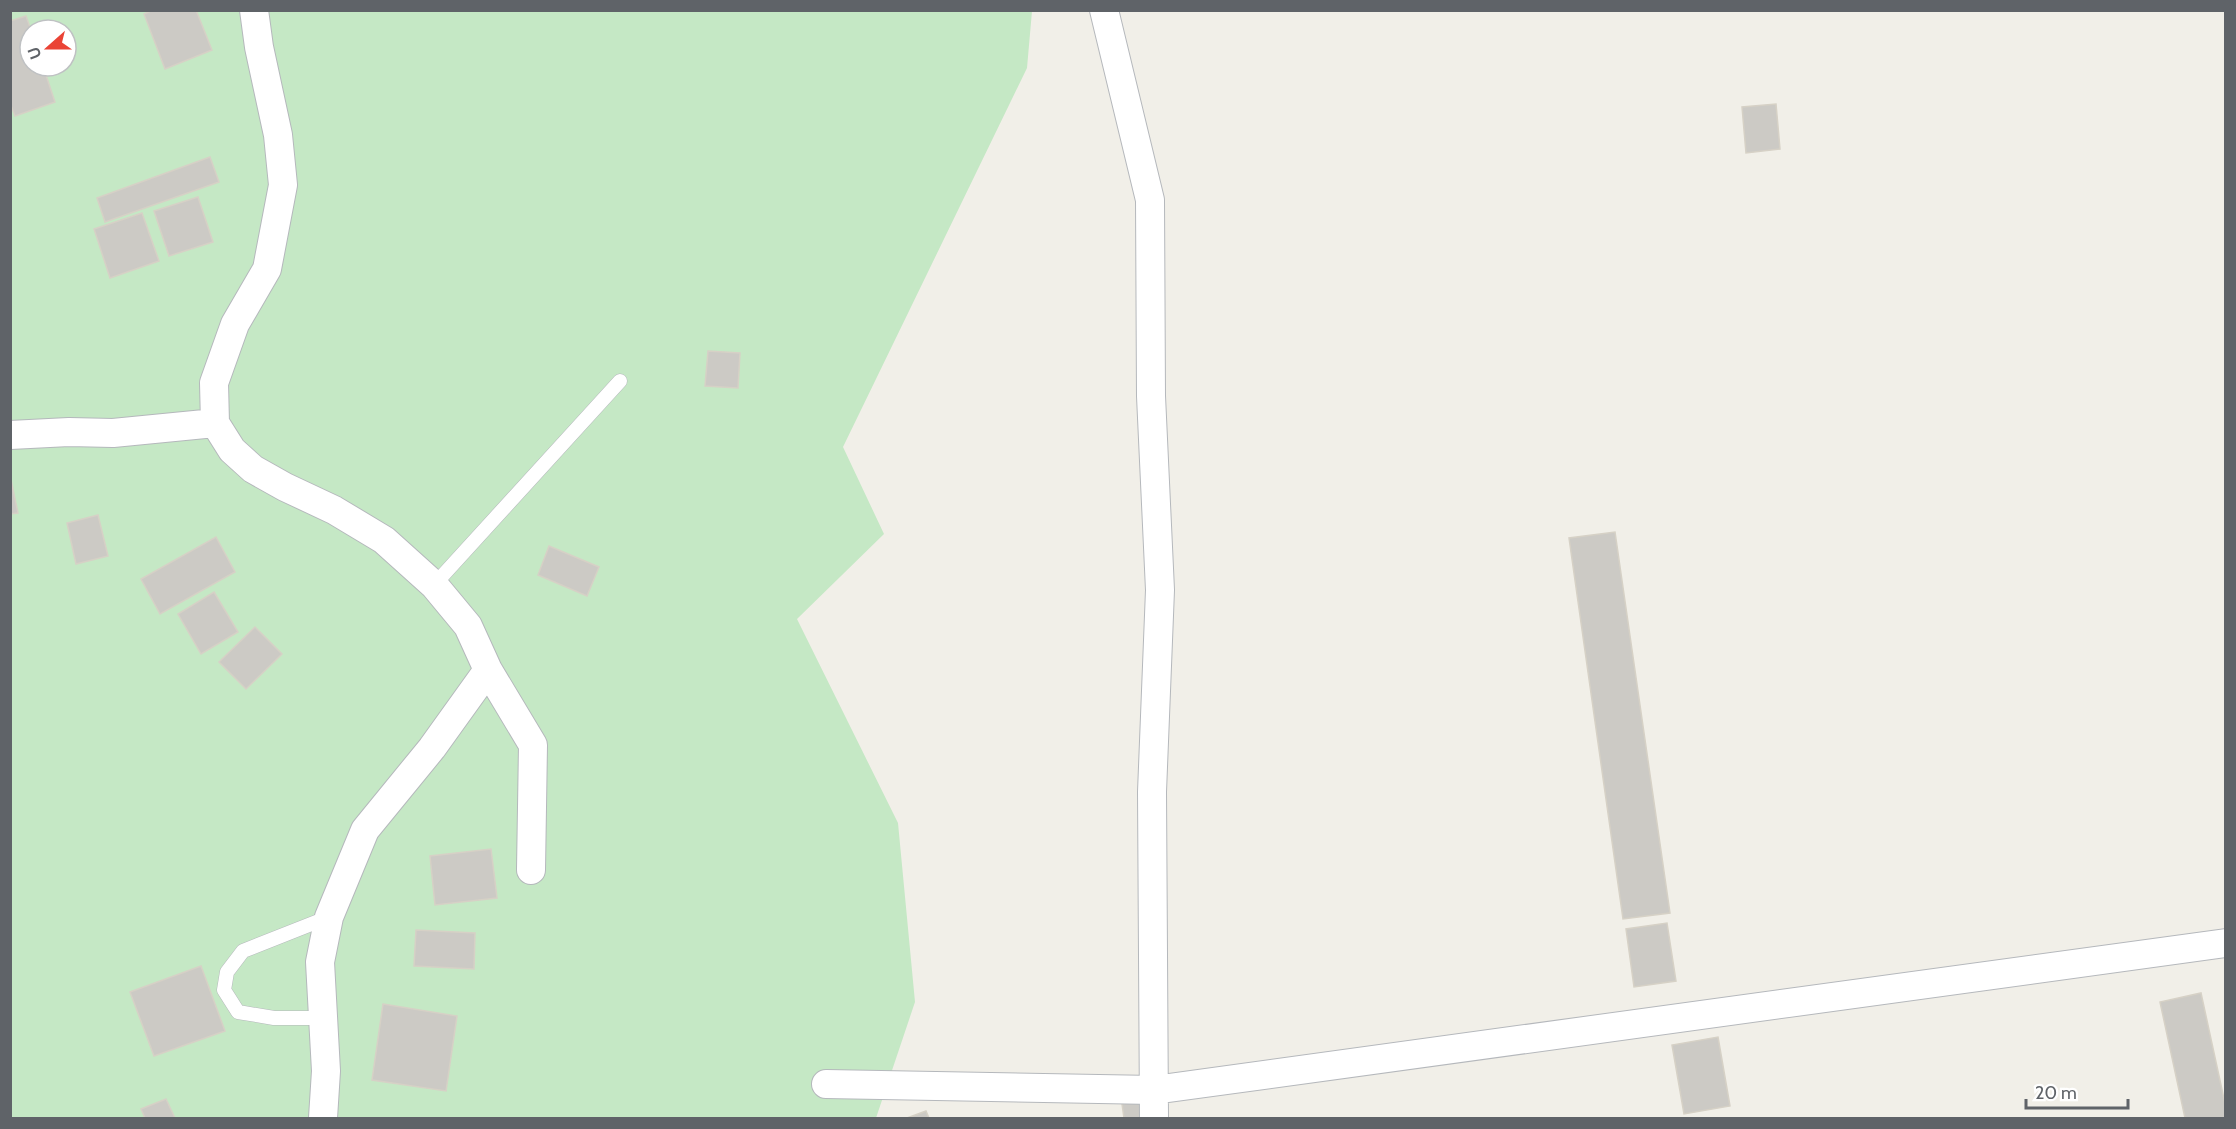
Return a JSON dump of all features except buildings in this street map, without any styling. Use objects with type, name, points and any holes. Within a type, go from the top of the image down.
[{"type":"street","points":[[254,10],[259,47],[278,135],[283,185],[267,269],[236,324],[214,383],[215,423],[232,450],[253,469],[334,510],[384,540],[434,585],[468,626],[488,670],[533,745],[531,870]]},
{"type":"street","points":[[1104,10],[1150,200],[1151,396],[1160,590],[1152,792],[1154,1119]]},
{"type":"street","points":[[10,435],[69,432],[113,433],[215,423]]},
{"type":"street","points":[[323,1119],[326,1071],[320,962],[329,916],[365,830],[432,748],[488,670]]},
{"type":"street","points":[[826,1084],[1154,1090],[2226,943]]},
{"type":"lane","points":[[434,585],[620,381]]},
{"type":"lane","points":[[324,1018],[274,1018],[238,1012],[225,990],[227,972],[243,951],[329,916]]},
{"type":"green space","points":[[10,11],[1032,11],[1027,68],[843,447],[884,534],[797,619],[898,823],[915,1002],[876,1118],[11,1118]]}]
